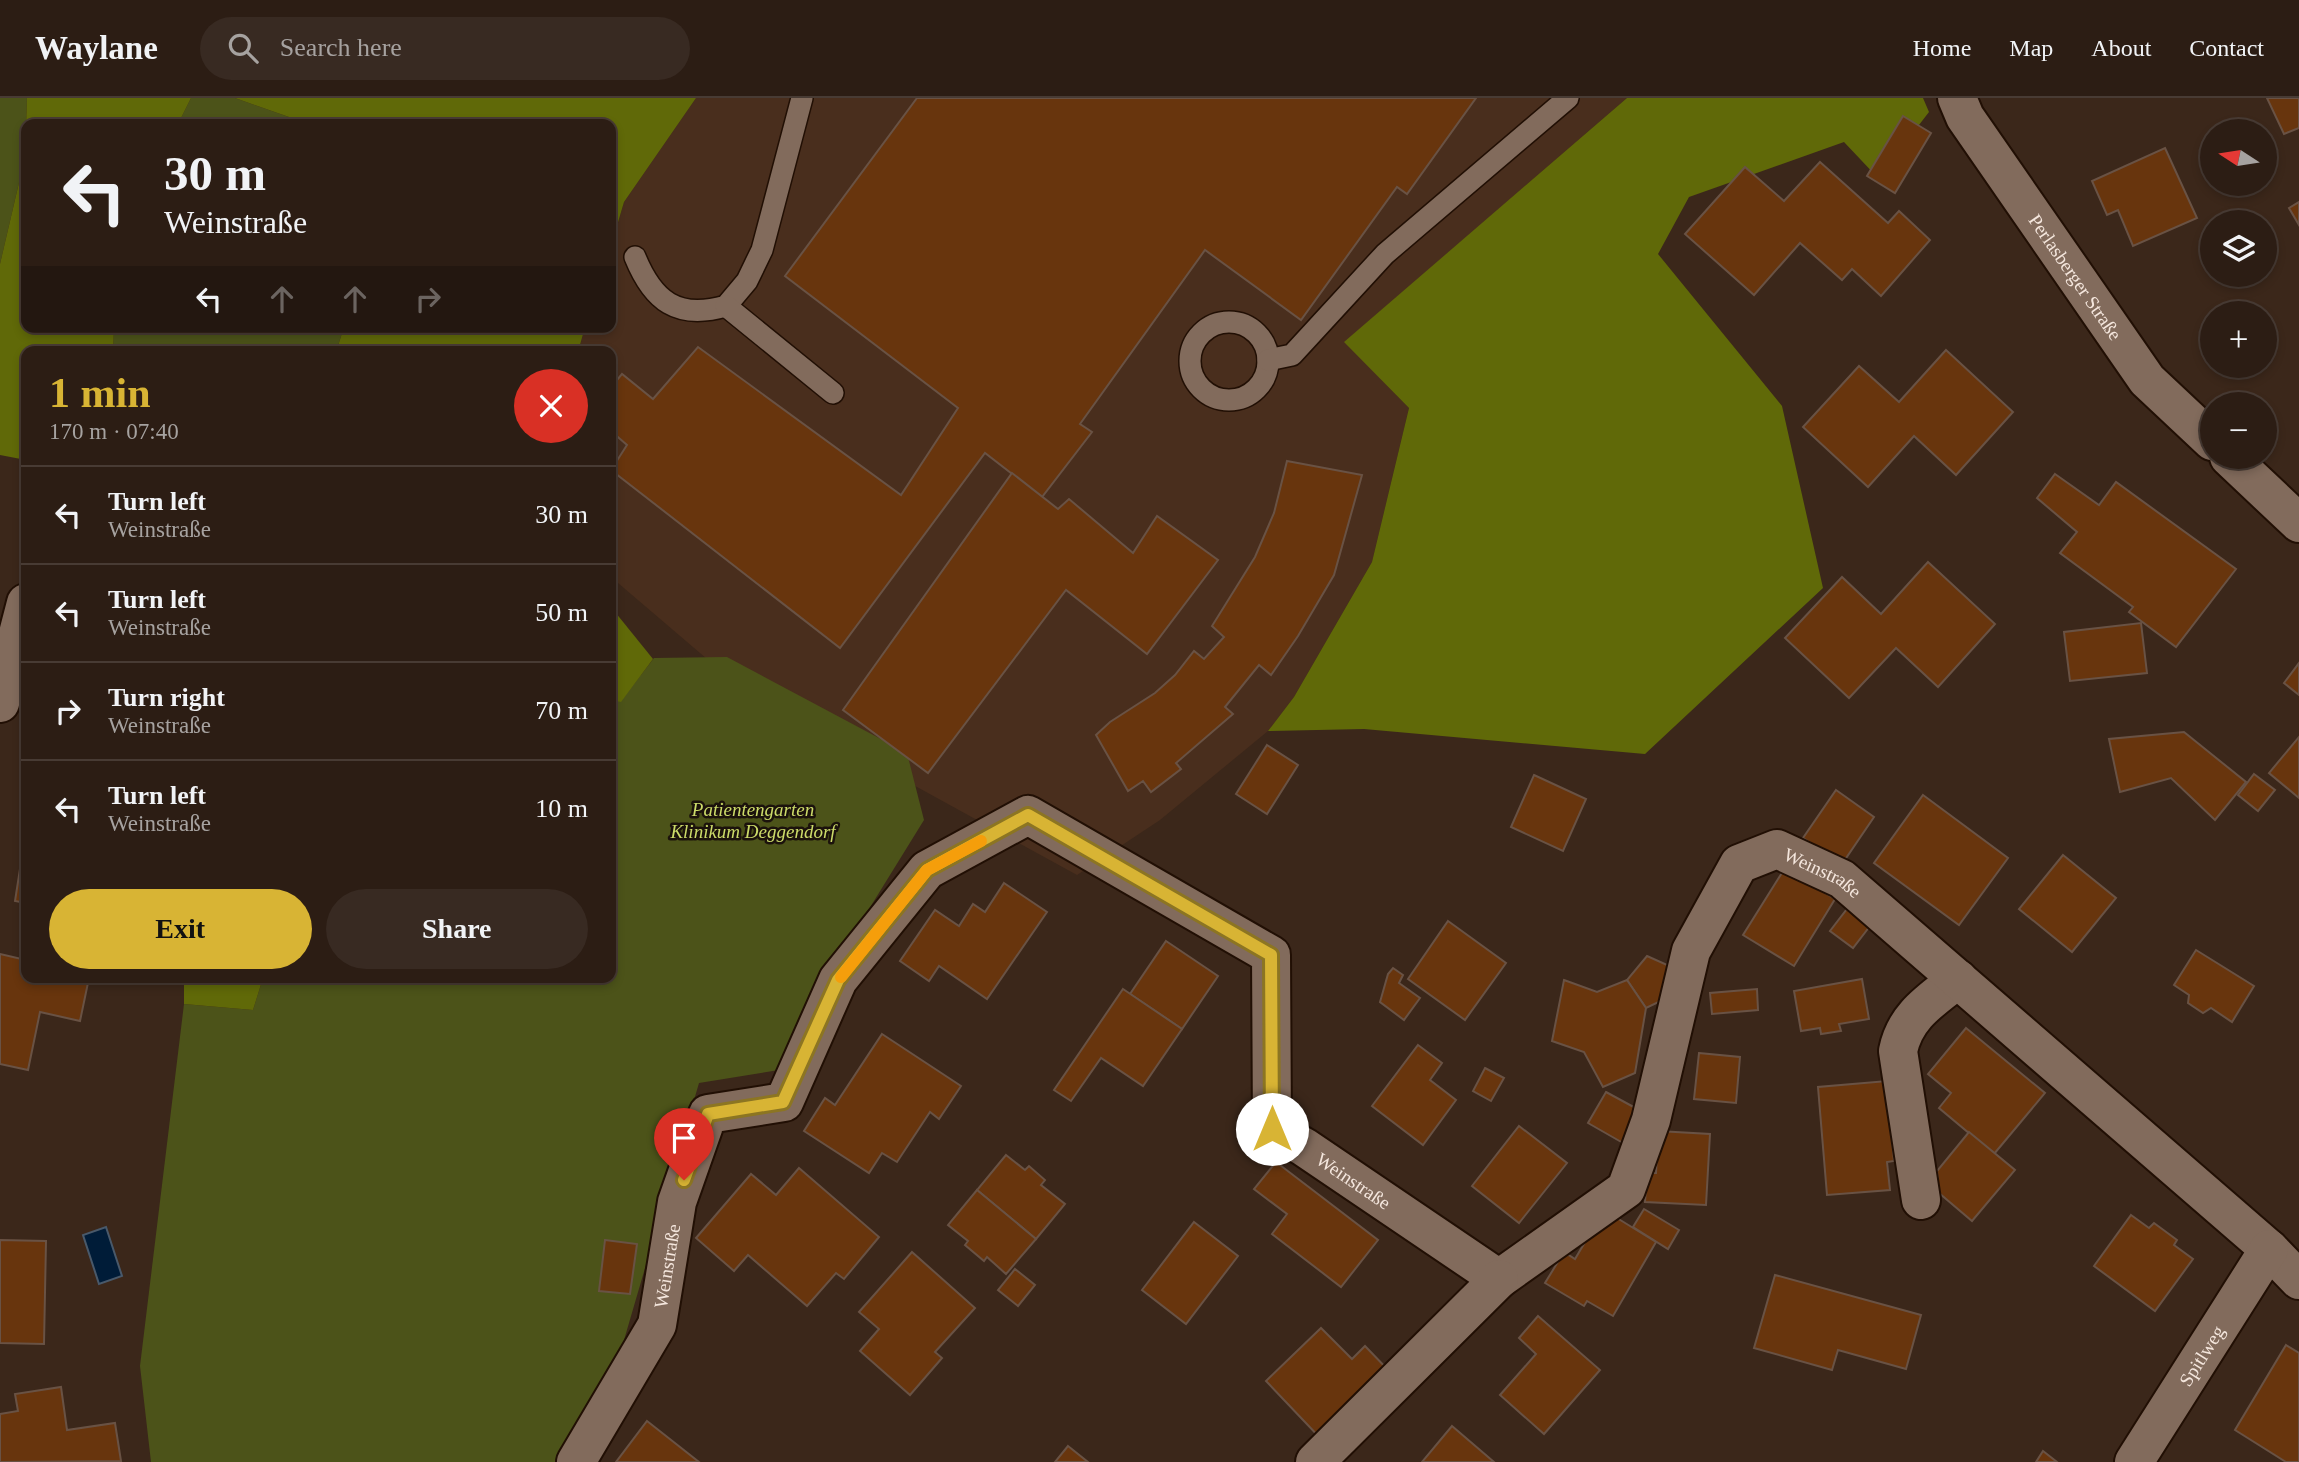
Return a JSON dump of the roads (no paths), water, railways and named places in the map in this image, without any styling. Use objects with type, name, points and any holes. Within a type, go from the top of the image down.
[{"type":"street","name":"Perlasberger Straße","points":[[1957,98],[1965,117],[2147,380],[2200,430]]},
{"type":"street","points":[[2242,469],[2299,523]]},
{"type":"street","points":[[0,703],[21,622]]},
{"type":"street","name":"Weinstraße","points":[[576,1462],[657,1325],[677,1202],[708,1114],[783,1102],[838,980],[927,870],[1028,815],[1271,955],[1272,1129],[1304,1147],[1499,1279]]},
{"type":"street","name":"Weinstraße","points":[[1315,1462],[1499,1279],[1626,1189],[1651,1120],[1691,951],[1739,864],[1777,849],[1842,878],[2269,1249],[2299,1279]]},
{"type":"street","points":[[1921,1200],[1898,1051],[1902,1032],[1915,1012],[1958,979]]},
{"type":"street","name":"Spitlweg","points":[[2134,1462],[2269,1249]]},
{"type":"lane","points":[[635,257],[646,285],[663,300],[688,310],[711,310],[726,306],[747,281],[762,250],[802,98]]},
{"type":"lane","points":[[1268,360],[1292,355],[1385,254],[1569,98]]},
{"type":"lane","points":[[726,306],[833,393]]},
{"type":"water","points":[[106,1227],[122,1276],[99,1284],[83,1235]]},
{"type":"park label","name":"Patientengarten Klinikum Deggendorf","points":[[753,820]]}]
